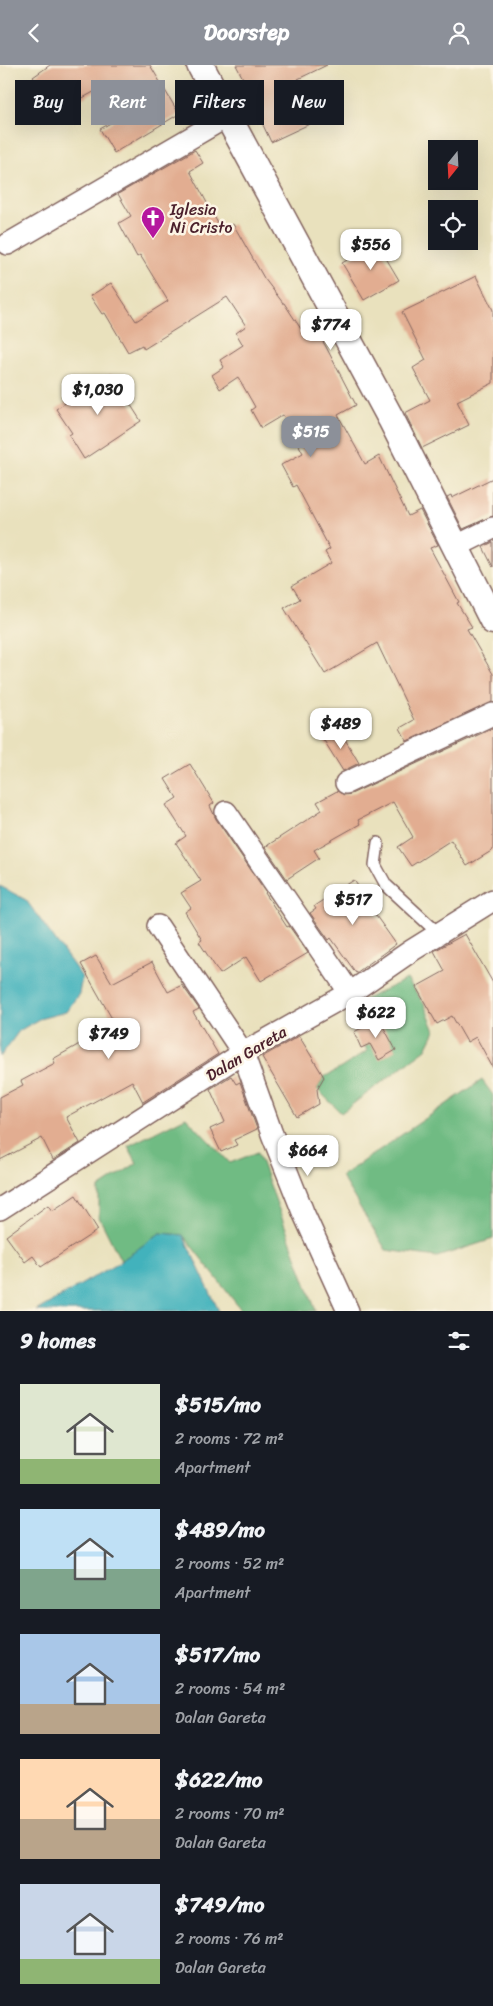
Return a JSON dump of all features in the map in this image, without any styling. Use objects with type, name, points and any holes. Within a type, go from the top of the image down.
[{"type":"street","points":[[200,65],[208,80]]},
{"type":"street","points":[[8,244],[214,125]]},
{"type":"street","points":[[232,125],[391,419],[493,621]]},
{"type":"street","points":[[455,547],[493,528]]},
{"type":"street","points":[[346,783],[493,714]]},
{"type":"street","points":[[226,812],[350,993]]},
{"type":"street","name":"Dalan Gareta","points":[[0,1209],[242,1053],[350,993],[493,900]]},
{"type":"street","points":[[158,926],[242,1053],[303,1212],[348,1311]]},
{"type":"lane","points":[[378,843],[375,865],[386,885],[438,934]]},
{"type":"green space","points":[[407,979],[424,1004],[435,1031],[426,1049],[341,1113],[317,1089],[324,1077],[367,1051],[349,1007]]},
{"type":"green space","points":[[482,1080],[493,1095],[493,1239],[437,1257],[386,1250],[341,1176]]},
{"type":"green space","points":[[186,1117],[230,1163],[258,1152],[316,1311],[242,1311],[183,1235],[160,1233],[121,1261],[99,1217],[99,1188],[137,1163],[128,1146]]},
{"type":"water","points":[[0,886],[26,900],[82,977],[79,994],[66,1012],[39,1019],[19,1031],[0,1057]]},
{"type":"water","points":[[160,1233],[183,1235],[219,1311],[36,1311],[121,1261]]},
{"type":"building","points":[[50,65],[150,65],[159,80],[91,80],[91,93],[81,99],[81,80],[35,80],[33,77]]},
{"type":"building","points":[[236,65],[327,65],[298,80],[274,80],[274,125],[307,125],[271,142],[263,125],[264,80],[244,80]]},
{"type":"building","points":[[165,90],[175,107],[175,116],[165,122]]},
{"type":"building","points":[[107,125],[161,125],[114,153],[100,129]]},
{"type":"building","points":[[195,150],[203,163],[190,171],[222,231],[233,224],[264,278],[284,303],[301,329],[311,323],[325,345],[356,405],[338,415],[365,464],[379,456],[408,516],[420,510],[438,545],[430,548],[459,602],[457,603],[472,627],[467,629],[493,674],[493,702],[407,741],[400,728],[414,720],[377,643],[325,674],[284,608],[300,599],[292,586],[331,563],[325,552],[330,549],[296,485],[293,487],[281,465],[303,453],[283,415],[261,428],[251,410],[255,407],[238,377],[220,389],[212,375],[224,367],[220,360],[243,345],[236,333],[246,326],[227,297],[144,349],[142,345],[128,352],[105,313],[102,314],[90,296],[111,283],[136,321],[168,301],[140,255],[137,257],[119,223],[131,216],[118,194]]},
{"type":"building","points":[[377,243],[399,280],[364,300],[342,263]]},
{"type":"building","points":[[476,276],[493,310],[493,383],[457,401],[469,425],[422,448],[405,413],[430,400],[413,368],[426,360],[402,312]]},
{"type":"building","points":[[111,374],[141,421],[84,459],[69,435],[72,433],[56,409]]},
{"type":"building","points":[[493,478],[493,516],[463,529],[447,497],[451,495],[452,498]]},
{"type":"building","points":[[493,542],[493,567],[483,547]]},
{"type":"building","points":[[493,728],[493,850],[467,866],[451,840],[411,866],[398,847],[413,837],[393,802],[358,820],[360,824],[314,850],[319,858],[287,879],[265,847],[322,810],[317,802],[337,791],[344,795],[351,794]]},
{"type":"building","points":[[339,729],[359,763],[343,771],[323,739]]},
{"type":"building","points":[[190,764],[214,803],[210,806],[216,819],[266,892],[287,927],[289,926],[308,953],[261,981],[246,957],[220,974],[199,942],[202,940],[185,912],[191,908],[181,893],[201,881],[176,843],[186,836],[166,805],[177,798],[165,779]]},
{"type":"building","points":[[354,880],[369,906],[396,944],[356,973],[310,913],[316,909],[314,906]]},
{"type":"building","points":[[465,934],[493,983],[493,1068],[476,1037],[467,1042],[452,1016],[437,1024],[416,987],[445,971],[434,951]]},
{"type":"building","points":[[96,956],[112,983],[152,962],[168,992],[182,985],[199,1009],[193,1012],[218,1054],[143,1102],[132,1081],[66,1117],[80,1143],[53,1160],[42,1138],[0,1160],[0,1097],[23,1085],[21,1081],[55,1063],[53,1059],[115,1024],[81,964]]},
{"type":"building","points":[[379,1019],[396,1050],[379,1060],[370,1044],[361,1048],[354,1032]]},
{"type":"building","points":[[299,1036],[324,1077],[317,1089],[319,1104],[297,1117],[262,1057]]},
{"type":"building","points":[[231,1076],[236,1084],[240,1082],[257,1129],[234,1140],[237,1145],[221,1152],[210,1129],[225,1122],[210,1089]]},
{"type":"building","points":[[76,1195],[98,1230],[41,1267],[33,1256],[25,1262],[6,1236],[48,1205],[52,1211]]},
{"type":"place","name":"Iglesia Ni Cristo","points":[[153,239]]}]
